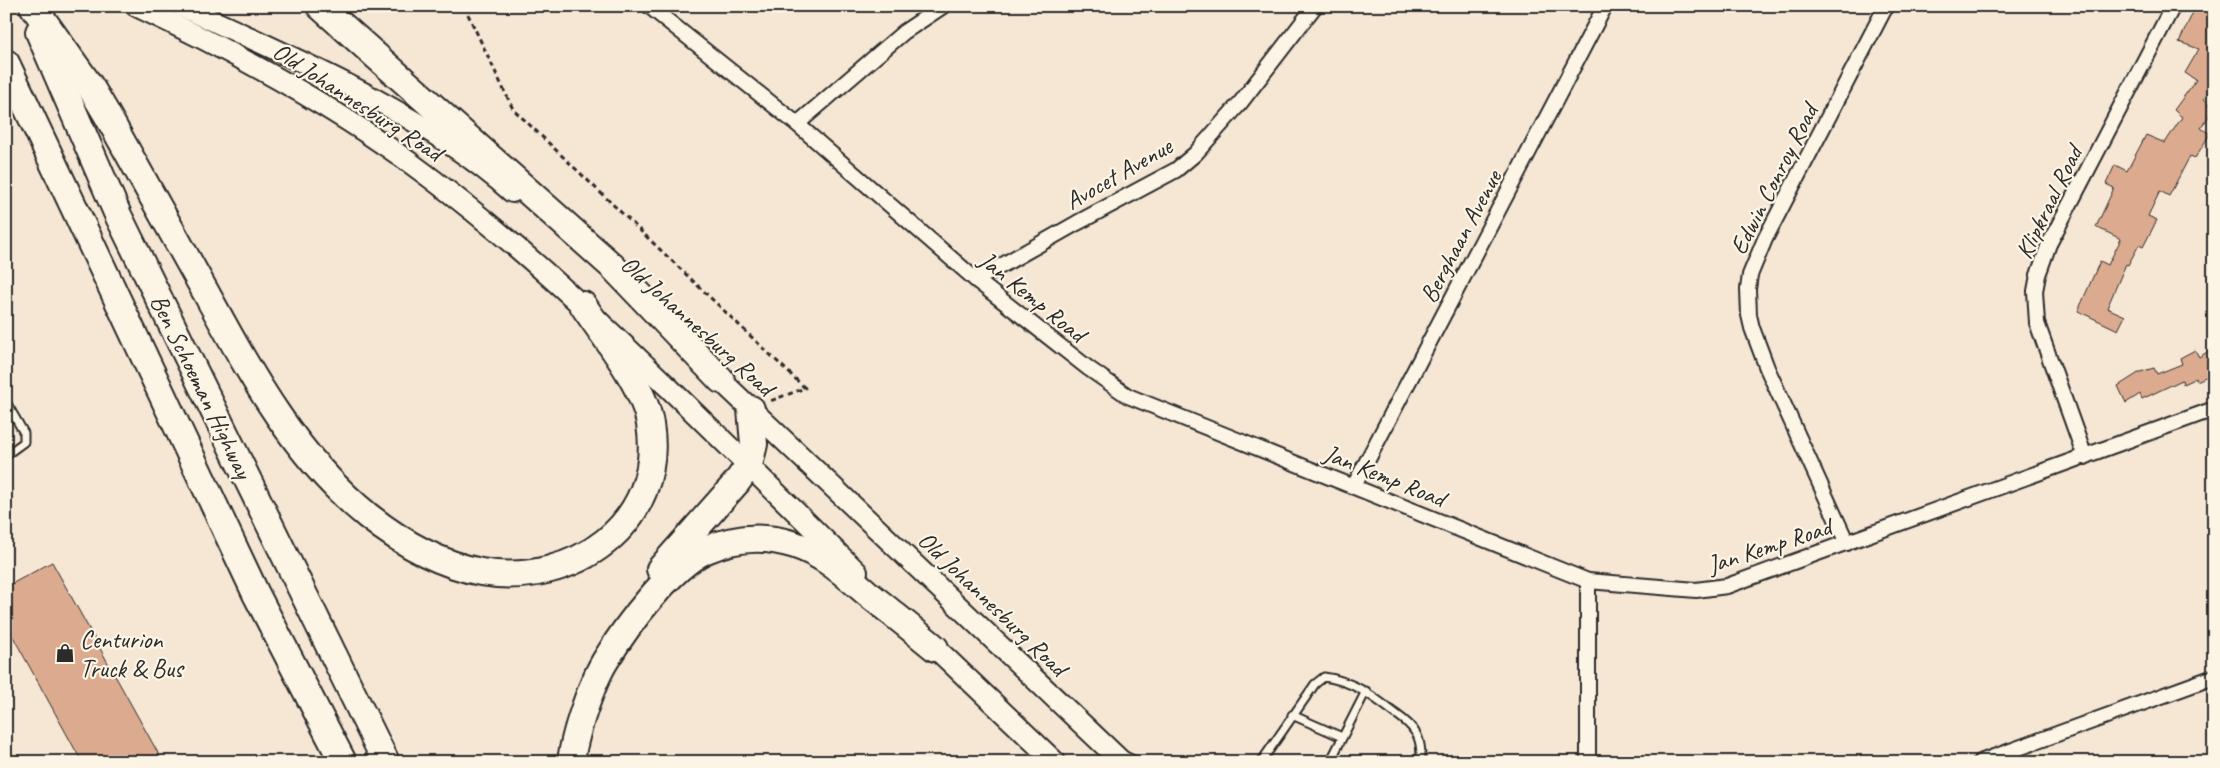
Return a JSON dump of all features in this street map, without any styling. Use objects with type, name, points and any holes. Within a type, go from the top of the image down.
[{"type":"highway","name":"Ben Schoeman Highway","points":[[28,6],[118,215],[386,762]]},
{"type":"highway","points":[[33,6],[80,71],[106,113],[217,313],[284,427],[304,454],[342,493],[369,516],[424,554],[483,572],[524,573],[546,570],[570,562],[602,545],[620,531],[633,513],[644,493],[650,471],[652,450],[650,423],[645,404],[635,384],[583,305]]},
{"type":"highway","points":[[320,6],[613,266],[721,380]]},
{"type":"highway","name":"Ben Schoeman Highway","points":[[6,63],[256,594],[343,762]]},
{"type":"highway","points":[[571,762],[579,728],[617,632],[632,605],[653,576],[737,482],[749,465],[754,444],[751,408]]},
{"type":"highway","points":[[606,659],[666,580],[687,562],[722,544],[743,539],[761,538],[794,545],[814,553],[836,567],[935,648]]},
{"type":"main road","name":"Old Johannesburg Road","points":[[136,6],[253,64],[367,133],[427,175],[500,232],[583,305],[935,648],[1055,762]]},
{"type":"main road","name":"Old Johannesburg Road","points":[[181,6],[365,94],[464,155],[508,189],[721,380],[1116,756]]},
{"type":"street","name":"Jan Kemp Road","points":[[649,6],[797,124],[976,280],[1088,368],[1128,396],[1588,580],[1710,590],[1735,584],[2214,410]]},
{"type":"street","points":[[797,124],[896,38],[943,6]]},
{"type":"street","name":"Avocet Avenue","points":[[976,280],[1077,222],[1176,170],[1195,154],[1241,102],[1315,6]]},
{"type":"street","name":"Berghaan Avenue","points":[[1354,486],[1605,6]]},
{"type":"street","name":"Edwin Conroy Road","points":[[1847,543],[1767,368],[1749,315],[1748,289],[1750,274],[1765,239],[1886,6]]},
{"type":"street","name":"Klipkraal Road","points":[[2084,457],[2037,324],[2035,290],[2049,244],[2173,6]]},
{"type":"street","points":[[1588,580],[1588,762]]},
{"type":"street","points":[[1980,762],[2214,677]]},
{"type":"lane","points":[[6,402],[24,433],[24,442],[6,455]]},
{"type":"lane","points":[[1261,762],[1315,684],[1324,678],[1342,680],[1366,691],[1405,721],[1416,732],[1421,762]]},
{"type":"lane","points":[[1330,762],[1366,691]]},
{"type":"lane","points":[[1292,715],[1342,737]]},
{"type":"lane","points":[[1116,756],[1138,762]]},
{"type":"path","points":[[464,6],[513,109],[805,388],[751,408]]},
{"type":"building","points":[[2196,6],[2214,6],[2214,84],[2204,99],[2214,108],[2201,128],[2210,134],[2195,158],[2190,156],[2169,196],[2160,191],[2148,216],[2157,220],[2143,247],[2139,245],[2128,265],[2126,264],[2107,308],[2125,316],[2118,330],[2078,311],[2100,261],[2108,265],[2121,239],[2096,227],[2114,188],[2106,184],[2115,165],[2127,171],[2146,135],[2165,143],[2182,117],[2174,110],[2196,80],[2185,73],[2199,49],[2179,42]]},
{"type":"building","points":[[2214,348],[2214,373],[2197,381],[2196,378],[2183,384],[2182,380],[2142,399],[2140,394],[2126,403],[2118,386],[2140,372],[2154,368],[2157,374],[2182,364],[2180,358],[2195,350],[2199,357]]},
{"type":"building","points":[[52,562],[163,762],[82,762],[6,624],[6,587]]},
{"type":"place","name":"Centurion Truck & Bus","points":[[65,653]]}]
